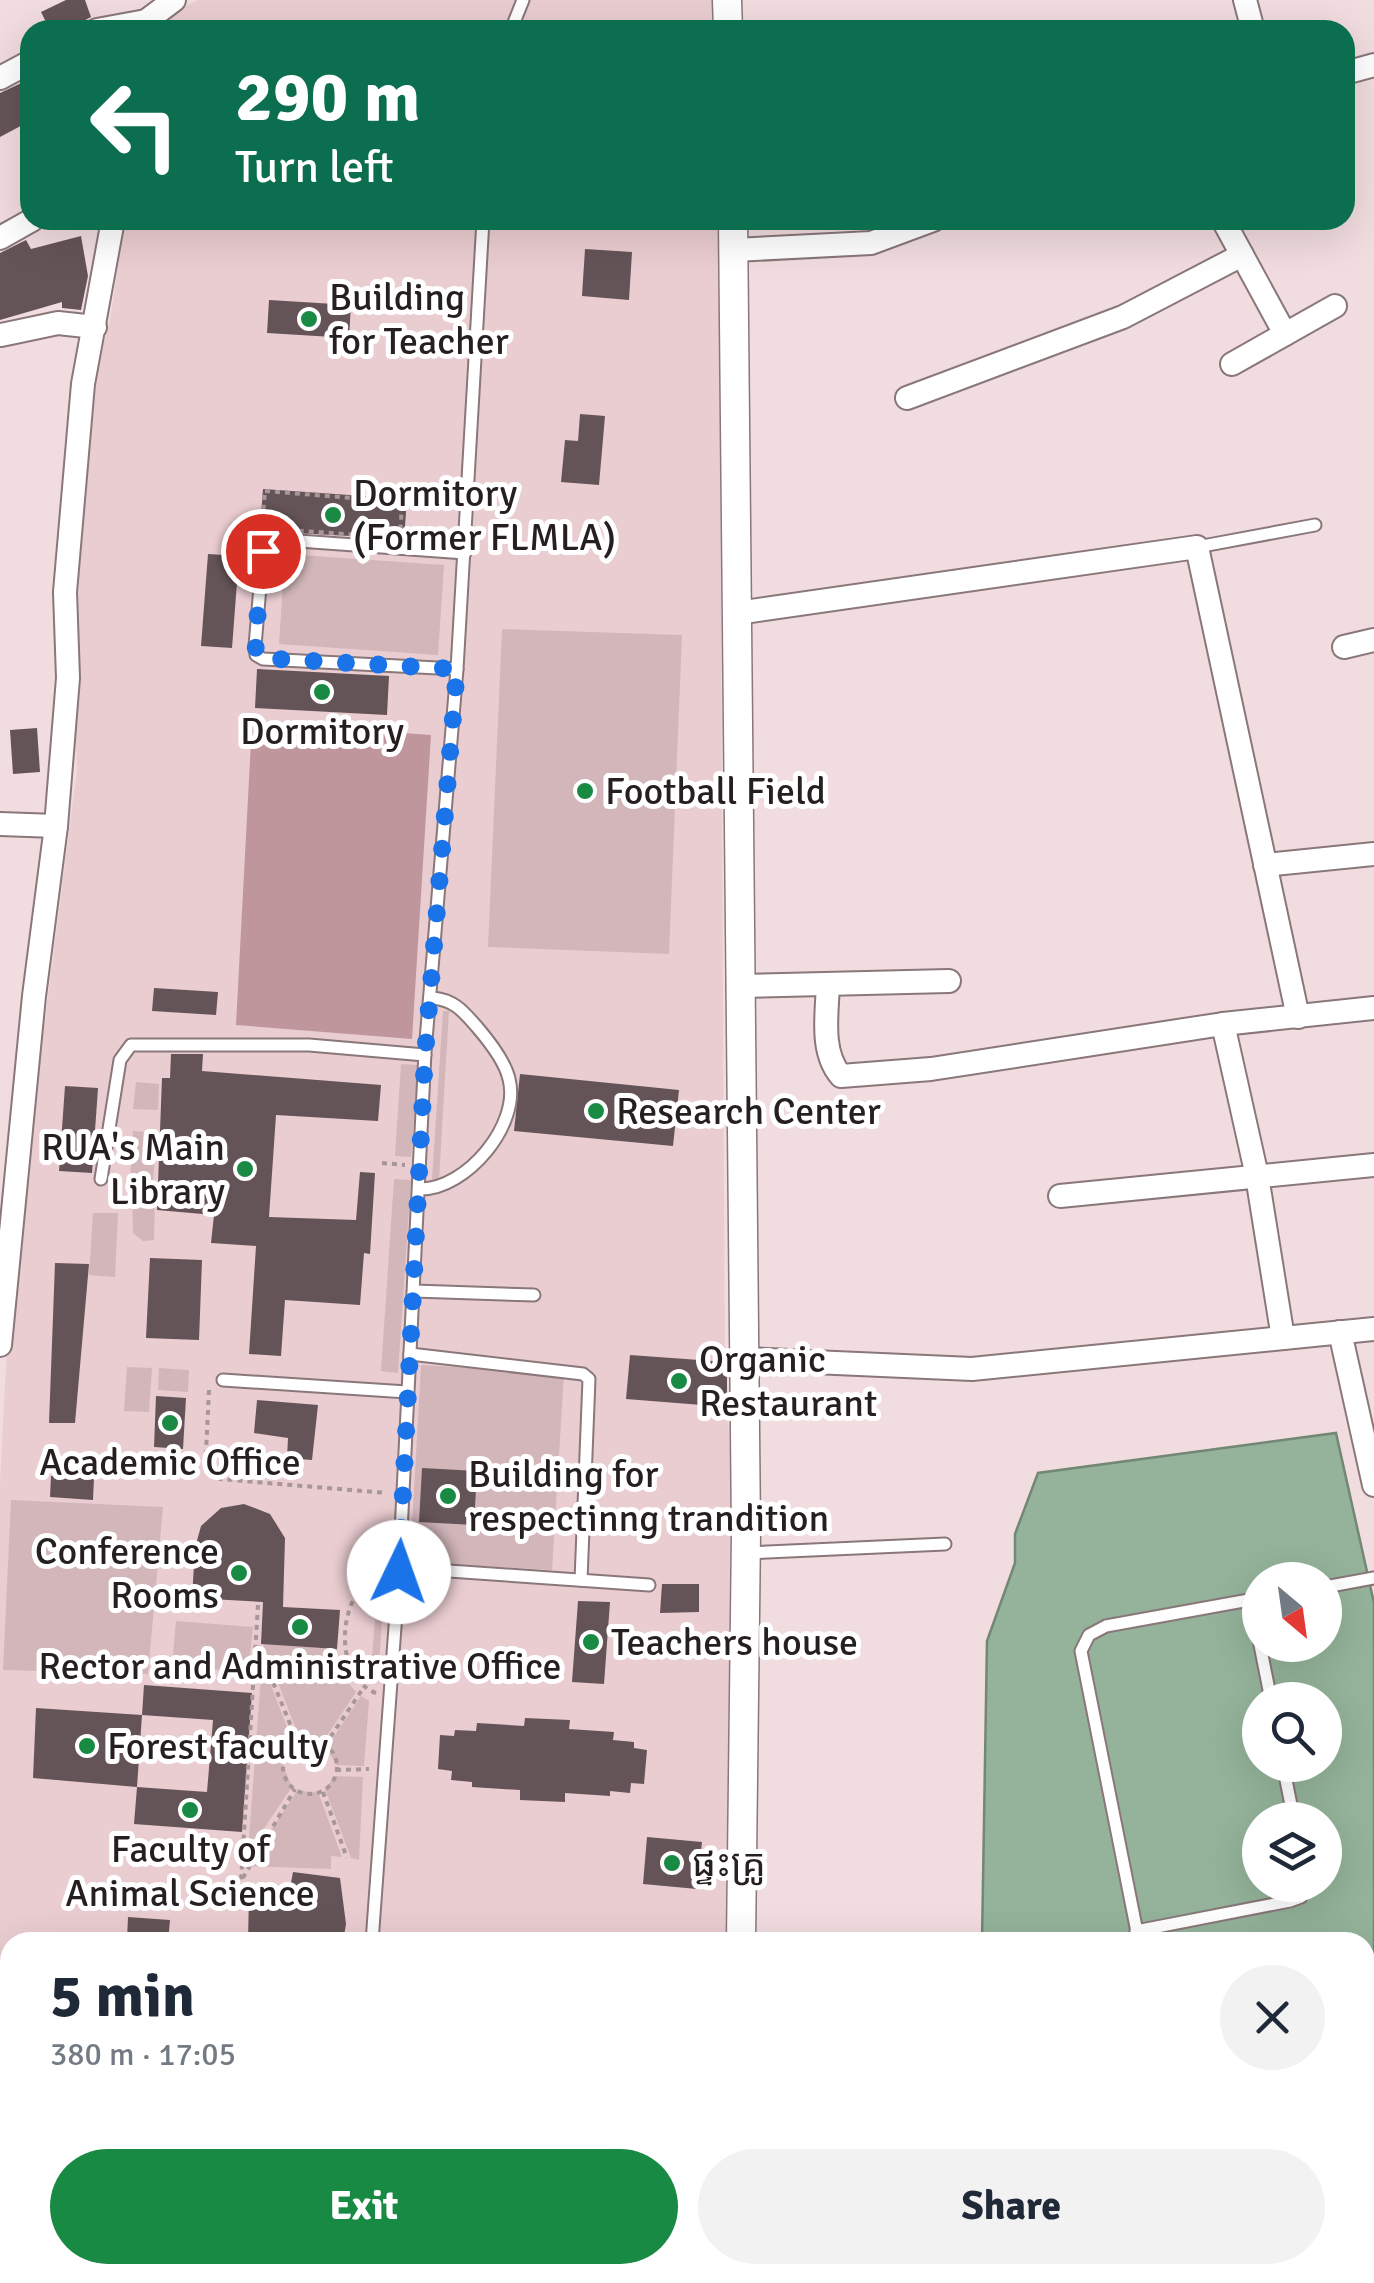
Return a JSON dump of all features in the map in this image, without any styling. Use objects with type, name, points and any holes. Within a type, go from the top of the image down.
[{"type":"street","points":[[151,20],[174,0]]},
{"type":"street","points":[[0,1344],[34,996],[56,826],[68,678],[68,558],[83,384],[112,230]]},
{"type":"street","points":[[734,230],[746,1553],[741,1932]]},
{"type":"street","points":[[735,250],[872,243],[906,230]]},
{"type":"street","points":[[1229,230],[1285,334]]},
{"type":"street","points":[[906,398],[1122,317],[1242,254]]},
{"type":"street","points":[[1232,364],[1336,306]]},
{"type":"street","points":[[1,334],[58,323],[96,326]]},
{"type":"street","points":[[737,613],[1197,546],[1298,1017]]},
{"type":"street","points":[[1344,647],[1374,640]]},
{"type":"street","points":[[0,824],[56,826]]},
{"type":"street","points":[[1265,865],[1374,854]]},
{"type":"street","points":[[738,986],[949,982]]},
{"type":"street","points":[[828,984],[827,1039],[832,1065],[841,1076],[931,1069],[1223,1024],[1374,1008]]},
{"type":"street","points":[[1223,1024],[1257,1176],[1283,1338]]},
{"type":"street","points":[[1060,1196],[1374,1166]]},
{"type":"street","points":[[744,1359],[972,1369],[1374,1329]]},
{"type":"street","points":[[1340,1332],[1374,1485]]},
{"type":"lane","points":[[373,1932],[399,1566],[425,1055],[433,998],[457,669],[482,230]]},
{"type":"lane","points":[[1197,546],[1315,526]]},
{"type":"lane","points":[[457,669],[263,658],[256,655],[255,646],[263,551],[271,539],[465,552]]},
{"type":"lane","points":[[421,1189],[440,1188],[490,1145],[506,1118],[510,1082],[480,1030],[453,1002],[433,998]]},
{"type":"lane","points":[[101,1179],[120,1060],[130,1045],[309,1045],[425,1055]]},
{"type":"lane","points":[[414,1291],[534,1295]]},
{"type":"lane","points":[[410,1354],[583,1374],[588,1378],[592,1386],[581,1580]]},
{"type":"lane","points":[[216,1382],[406,1392]]},
{"type":"lane","points":[[746,1553],[944,1544]]},
{"type":"lane","points":[[399,1566],[649,1586]]},
{"type":"lane","points":[[1342,1584],[1374,1578]]},
{"type":"lane","points":[[1137,1932],[1081,1652],[1089,1634],[1106,1626],[1242,1602]]},
{"type":"lane","points":[[1155,1932],[1286,1902]]},
{"type":"path","points":[[265,492],[402,502],[400,538],[262,528],[265,492]]},
{"type":"path","points":[[382,1164],[415,1166]]},
{"type":"path","points":[[216,1382],[206,1452],[220,1479],[402,1495]]},
{"type":"path","points":[[391,1696],[364,1687],[347,1658],[349,1605],[367,1579],[399,1566]]},
{"type":"path","points":[[258,1605],[240,1881],[295,1790]]},
{"type":"path","points":[[256,1641],[298,1743]]},
{"type":"path","points":[[325,1745],[364,1687]]},
{"type":"path","points":[[314,1741],[325,1745],[335,1759],[336,1770],[322,1790],[308,1794],[295,1790],[283,1768],[287,1752],[298,1743],[314,1741]]},
{"type":"path","points":[[336,1770],[384,1770]]},
{"type":"path","points":[[322,1790],[347,1858]]},
{"type":"shaded area","points":[[198,0],[716,0],[717,20],[157,20]]},
{"type":"shaded area","points":[[124,230],[719,230],[725,1386],[731,1461],[726,1932],[0,1932],[0,1482],[10,1293],[77,769],[72,658],[91,388],[110,321]]},
{"type":"shaded area","points":[[285,554],[444,565],[438,655],[279,644]]},
{"type":"shaded area","name":"Football Field","points":[[502,629],[682,635],[669,954],[488,947]]},
{"type":"shaded area","points":[[252,722],[431,735],[412,1039],[236,1025]]},
{"type":"shaded area","points":[[443,1011],[449,1011],[439,1180],[432,1179]]},
{"type":"shaded area","points":[[401,1064],[418,1065],[411,1157],[395,1156]]},
{"type":"shaded area","points":[[136,1082],[159,1084],[158,1110],[133,1109]]},
{"type":"shaded area","points":[[133,1131],[157,1133],[153,1182],[130,1180]]},
{"type":"shaded area","points":[[394,1179],[411,1180],[398,1373],[381,1371]]},
{"type":"shaded area","points":[[132,1192],[155,1194],[154,1240],[143,1241],[133,1233]]},
{"type":"shaded area","points":[[93,1213],[118,1213],[115,1277],[89,1275]]},
{"type":"shaded area","points":[[421,1365],[564,1373],[552,1570],[410,1562]]},
{"type":"shaded area","points":[[127,1367],[152,1368],[149,1412],[124,1411]]},
{"type":"shaded area","points":[[159,1368],[189,1370],[188,1392],[158,1390]]},
{"type":"shaded area","points":[[1336,1433],[1374,1603],[1374,1932],[982,1932],[987,1641],[1015,1563],[1015,1534],[1038,1473]]},
{"type":"shaded area","points":[[11,1500],[163,1507],[148,1674],[3,1670]]},
{"type":"shaded area","points":[[378,1581],[384,1588],[379,1666],[377,1679],[370,1683]]},
{"type":"shaded area","points":[[176,1621],[253,1627],[248,1672],[172,1666]]},
{"type":"shaded area","points":[[263,1644],[337,1649],[344,1678],[356,1692],[322,1743],[301,1742]]},
{"type":"shaded area","points":[[262,1662],[294,1745],[283,1765],[292,1787],[248,1852]]},
{"type":"shaded area","points":[[361,1696],[369,1701],[364,1766],[336,1765],[327,1747]]},
{"type":"shaded area","points":[[335,1776],[363,1777],[359,1860],[351,1858],[325,1789]]},
{"type":"shaded area","points":[[297,1791],[318,1792],[342,1857],[331,1856],[331,1869],[247,1866]]},
{"type":"building","points":[[66,0],[85,0],[91,17],[45,20],[41,12]]},
{"type":"building","points":[[20,84],[20,126],[0,137],[0,93]]},
{"type":"building","points":[[81,236],[88,276],[81,310],[62,308],[62,302],[0,320],[0,253],[26,240],[31,249]]},
{"type":"building","points":[[585,249],[632,252],[629,300],[582,296]]},
{"type":"building","name":"Building for Teacher","points":[[269,300],[351,305],[349,338],[267,333]]},
{"type":"building","name":"Building for Teacher","points":[[580,414],[605,416],[599,485],[561,482],[565,440],[578,441]]},
{"type":"building","name":"Dormitory (Former FLMLA)","points":[[263,489],[407,499],[404,539],[260,531]]},
{"type":"building","name":"Dormitory","points":[[208,554],[239,556],[232,648],[201,646]]},
{"type":"building","name":"Dormitory","points":[[257,669],[389,676],[387,715],[255,708]]},
{"type":"building","points":[[37,728],[40,772],[13,774],[10,730]]},
{"type":"building","points":[[154,988],[218,992],[216,1015],[152,1011]]},
{"type":"building","points":[[171,1054],[203,1054],[202,1071],[381,1085],[378,1121],[276,1115],[269,1217],[356,1220],[360,1172],[375,1173],[370,1254],[364,1253],[360,1305],[285,1300],[281,1356],[249,1354],[256,1246],[211,1243],[214,1215],[157,1210],[162,1078],[170,1078]]},
{"type":"building","name":"Research Center","points":[[520,1074],[679,1090],[673,1146],[514,1131]]},
{"type":"building","points":[[65,1086],[98,1088],[92,1173],[59,1171]]},
{"type":"building","points":[[150,1258],[202,1260],[199,1340],[146,1338]]},
{"type":"building","points":[[55,1263],[89,1264],[75,1423],[49,1423]]},
{"type":"building","name":"Organic Restaurant","points":[[630,1355],[727,1362],[727,1407],[626,1399]]},
{"type":"building","name":"Academic Office","points":[[156,1396],[186,1398],[183,1449],[154,1447]]},
{"type":"building","points":[[257,1400],[318,1405],[312,1460],[287,1458],[288,1438],[254,1433]]},
{"type":"building","name":"Building for respectinng trandition","points":[[422,1468],[477,1471],[474,1525],[419,1522]]},
{"type":"building","points":[[51,1476],[94,1478],[93,1500],[50,1497]]},
{"type":"building","name":"Conference Rooms","points":[[244,1504],[270,1514],[285,1538],[283,1607],[340,1610],[337,1649],[261,1644],[263,1602],[192,1598],[195,1548],[201,1526],[221,1508]]},
{"type":"building","name":"Teachers house","points":[[662,1584],[699,1584],[699,1612],[660,1613]]},
{"type":"building","name":"Teachers house","points":[[578,1601],[610,1602],[604,1684],[572,1682]]},
{"type":"building","points":[[144,1685],[252,1693],[242,1832],[134,1824],[137,1787],[207,1792],[213,1720],[142,1715]]},
{"type":"building","name":"Forest faculty","points":[[36,1708],[142,1715],[137,1787],[33,1778]]},
{"type":"building","points":[[525,1718],[570,1720],[569,1729],[614,1732],[613,1740],[634,1742],[634,1748],[647,1750],[644,1784],[631,1783],[630,1793],[610,1791],[610,1796],[565,1793],[565,1802],[520,1800],[520,1790],[472,1787],[472,1782],[451,1780],[452,1771],[438,1769],[440,1735],[454,1736],[455,1730],[476,1731],[477,1723],[524,1726]]},
{"type":"building","name":"ផ្ទះគ្រូ","points":[[647,1837],[702,1842],[697,1889],[643,1884]]},
{"type":"building","points":[[293,1872],[340,1878],[345,1932],[248,1932],[249,1892],[289,1893]]},
{"type":"building","points":[[128,1917],[170,1920],[169,1932],[127,1932]]},
{"type":"place","name":"Building for Teacher","points":[[309,319]]},
{"type":"place","name":"Dormitory (Former FLMLA)","points":[[333,515]]},
{"type":"place","name":"Dormitory","points":[[322,692]]},
{"type":"place","name":"Football Field","points":[[585,791]]},
{"type":"place","name":"Research Center","points":[[596,1111]]},
{"type":"place","name":"RUA's Main Library","points":[[245,1169]]},
{"type":"place","name":"Organic Restaurant","points":[[679,1381]]},
{"type":"place","name":"Academic Office","points":[[170,1423]]},
{"type":"place","name":"Building for respectinng trandition","points":[[448,1496]]},
{"type":"place","name":"Conference Rooms","points":[[239,1573]]},
{"type":"place","name":"Rector and Administrative Office","points":[[300,1627]]},
{"type":"place","name":"Teachers house","points":[[591,1642]]},
{"type":"place","name":"Forest faculty","points":[[87,1746]]},
{"type":"place","name":"Faculty of Animal Science","points":[[190,1810]]},
{"type":"place","name":"ផ្ទះគ្រូ","points":[[672,1863]]},
{"type":"route","points":[[263,551],[255,646],[260,658],[457,669],[433,998],[425,1055],[399,1572]]}]
